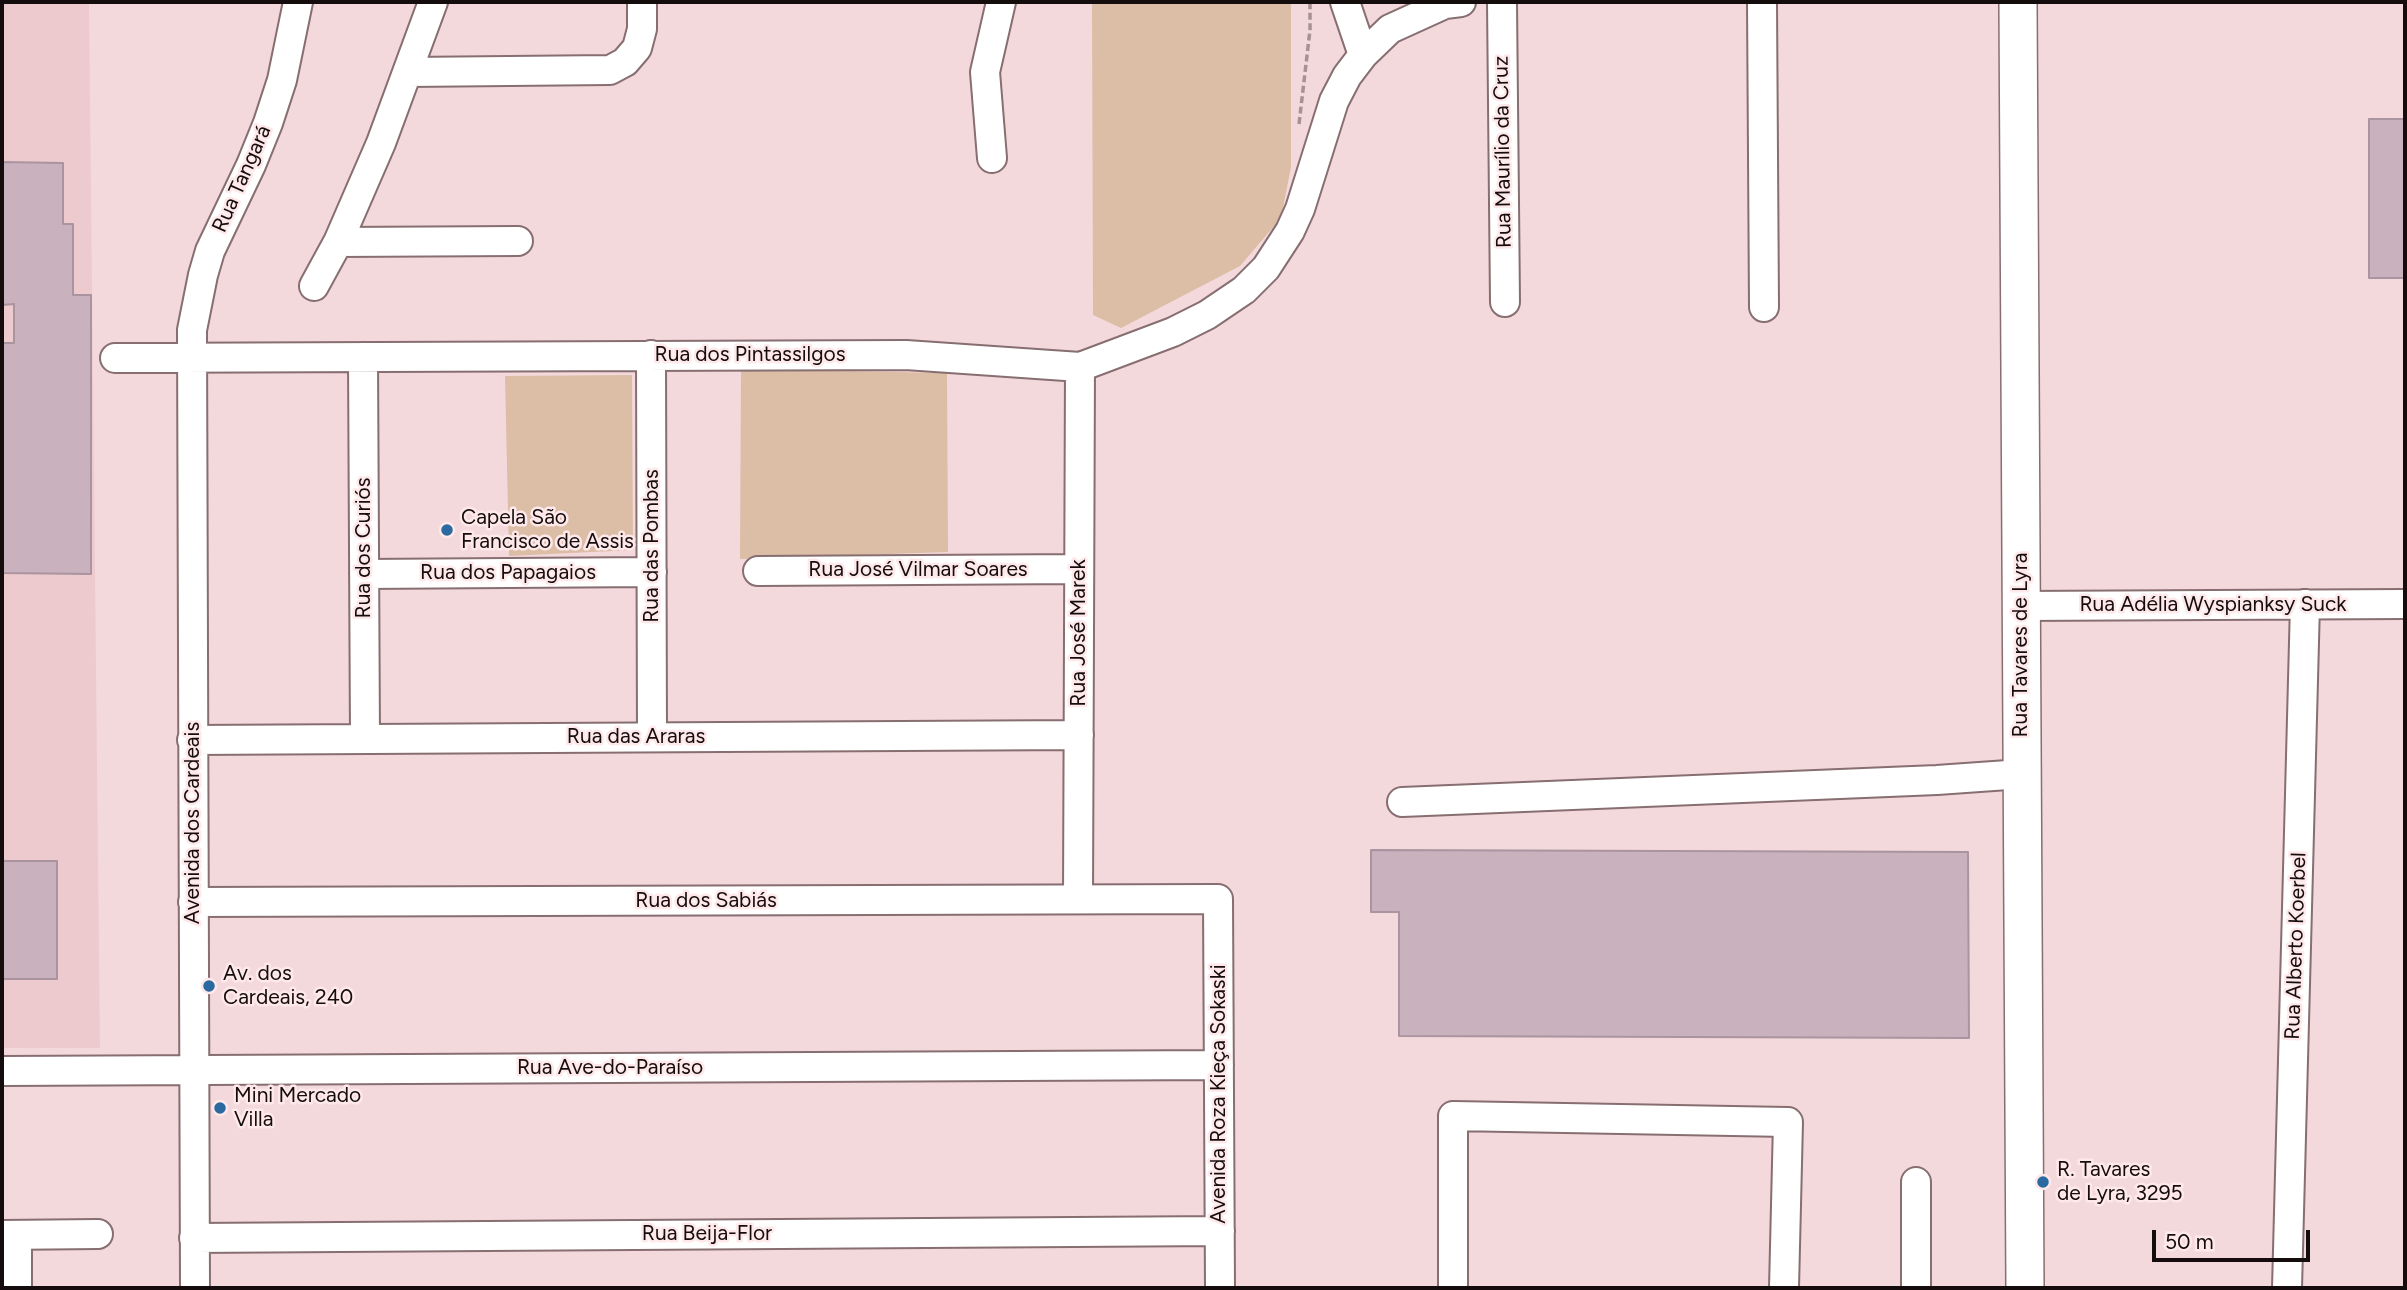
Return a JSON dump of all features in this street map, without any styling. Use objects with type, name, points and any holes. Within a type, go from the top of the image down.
[{"type":"main road","name":"Rua Tavares de Lyra","points":[[2018,2],[2025,1288]]},
{"type":"street","name":"Rua Tangará","points":[[190,358],[202,275],[220,228],[268,123],[282,80],[298,2]]},
{"type":"street","points":[[314,286],[338,242],[381,143],[433,2]]},
{"type":"street","points":[[408,72],[610,70],[625,62],[637,48],[642,29],[642,2]]},
{"type":"street","points":[[992,158],[985,72],[1001,2]]},
{"type":"street","points":[[1345,2],[1363,55]]},
{"type":"street","name":"Rua dos Pintassilgos","points":[[114,358],[906,355],[1080,367],[1173,332],[1207,315],[1244,290],[1266,268],[1290,231],[1300,209],[1334,101],[1347,76],[1363,55],[1390,29],[1445,5],[1461,2]]},
{"type":"street","name":"Rua Maurílio da Cruz","points":[[1502,2],[1505,302]]},
{"type":"street","points":[[1762,2],[1764,307]]},
{"type":"street","points":[[338,242],[518,241]]},
{"type":"street","name":"Rua das Pombas","points":[[651,355],[653,737]]},
{"type":"street","name":"Rua dos Curiós","points":[[363,357],[365,739]]},
{"type":"street","name":"Avenida dos Cardeais","points":[[190,358],[195,1288]]},
{"type":"street","name":"Rua José Marek","points":[[1079,899],[1080,367]]},
{"type":"street","name":"Rua José Vilmar Soares","points":[[758,571],[1079,569]]},
{"type":"street","name":"Rua dos Papagaios","points":[[364,574],[652,572]]},
{"type":"street","name":"Rua Alberto Koerbel","points":[[2287,1288],[2305,604]]},
{"type":"street","name":"Rua Adélia Wyspianksy Suck","points":[[2021,606],[2405,604]]},
{"type":"street","name":"Rua das Araras","points":[[192,740],[1079,735]]},
{"type":"street","points":[[1402,802],[1924,781],[2022,774]]},
{"type":"street","name":"Rua dos Sabiás","points":[[193,902],[1218,899]]},
{"type":"street","name":"Avenida Roza Kieça Sokaski","points":[[1218,899],[1220,1288]]},
{"type":"street","name":"Rua Ave-do-Paraíso","points":[[2,1071],[1219,1065]]},
{"type":"street","points":[[1453,1288],[1452,1116],[1788,1122],[1784,1288]]},
{"type":"street","points":[[1916,1182],[1916,1288]]},
{"type":"street","name":"Rua Beija-Flor","points":[[194,1238],[1220,1231]]},
{"type":"street","points":[[17,1288],[9,1235],[97,1234]]},
{"type":"path","points":[[1299,128],[1310,30],[1310,2]]},
{"type":"shaded area","points":[[2,2],[89,2],[100,1048],[2,1048]]},
{"type":"shaded area","points":[[1092,2],[1291,2],[1291,167],[1281,218],[1240,266],[1121,328],[1093,315]]},
{"type":"shaded area","points":[[741,369],[947,373],[948,552],[740,559]]},
{"type":"shaded area","points":[[632,375],[633,550],[509,556],[505,376]]},
{"type":"building","points":[[2369,119],[2405,119],[2405,278],[2369,278]]},
{"type":"building","points":[[2,162],[63,163],[63,224],[73,224],[73,295],[91,295],[91,574],[2,573],[2,343],[14,343],[14,304],[2,305]]},
{"type":"building","points":[[1371,850],[1968,852],[1969,1038],[1399,1036],[1399,912],[1371,912]]},
{"type":"building","points":[[2,861],[57,861],[57,979],[2,979]]},
{"type":"place","name":"Capela São Francisco de Assis","points":[[447,530]]},
{"type":"place","name":"Av. dos Cardeais, 240","points":[[209,986]]},
{"type":"place","name":"Mini Mercado Villa","points":[[220,1108]]},
{"type":"place","name":"R. Tavares de Lyra, 3295","points":[[2043,1182]]}]
